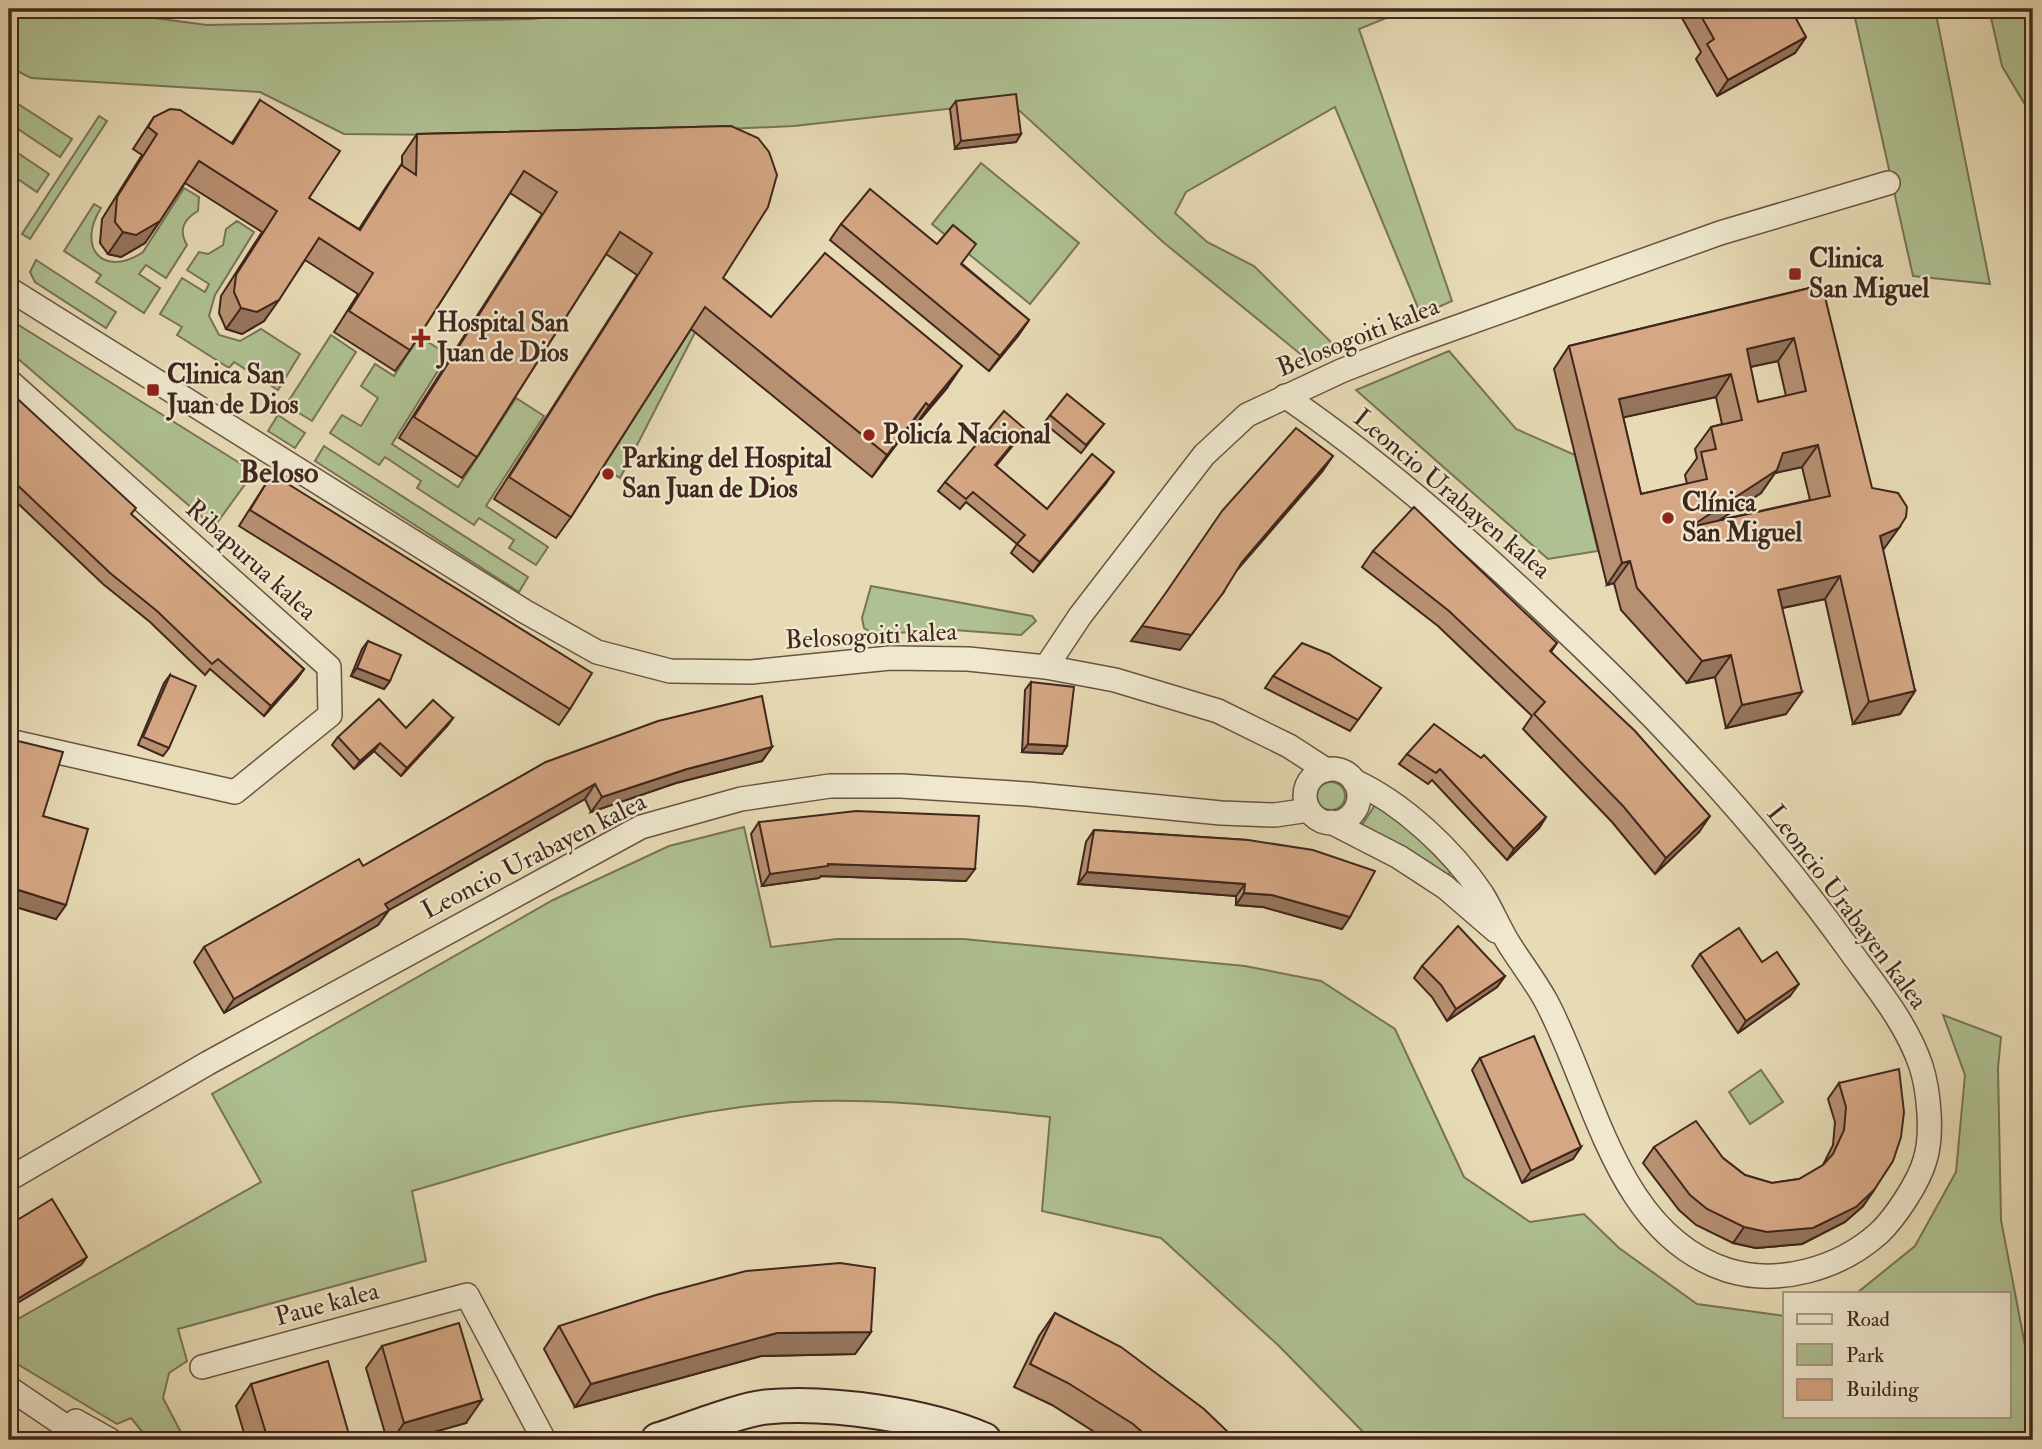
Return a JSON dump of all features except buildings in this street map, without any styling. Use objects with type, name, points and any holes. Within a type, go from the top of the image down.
[{"type":"street","name":"Belosogoiti kalea","points":[[9,289],[512,604],[597,652],[670,671],[751,673],[890,658],[968,659],[1046,667],[1080,616],[1204,455],[1247,415],[1285,396],[1408,345],[1720,233],[1888,183]]},
{"type":"street","name":"Ribapurua kalea","points":[[9,381],[329,667],[330,715],[235,792],[9,741]]},
{"type":"street","name":"Leoncio Urabayen kalea","points":[[1285,396],[1337,432],[1480,550],[1621,682],[1752,825],[1816,904],[1903,1026],[1920,1063],[1929,1098],[1926,1160],[1898,1210],[1878,1233],[1854,1251],[1828,1264],[1792,1275],[1763,1277],[1728,1270],[1700,1258],[1672,1241],[1646,1214],[1626,1182],[1546,1001],[1506,940],[1481,892],[1450,856],[1377,792],[1354,781]]},
{"type":"street","points":[[1046,667],[1115,680],[1218,711],[1289,746],[1326,770],[1342,772],[1354,781],[1359,796],[1354,810],[1343,820],[1320,820],[1309,810],[1305,798],[1307,786],[1316,774],[1326,770]]},
{"type":"street","name":"Leoncio Urabayen kalea","points":[[9,1179],[220,1057],[641,827],[741,799],[830,786],[901,786],[1001,792],[1221,813],[1275,815],[1309,810]]},
{"type":"street","name":"Leoncio Urabayen kalea","points":[[1331,822],[1399,857],[1445,887],[1506,940]]},
{"type":"street","name":"Paue kalea","points":[[202,1367],[467,1295],[544,1440]]},
{"type":"street","points":[[9,1388],[86,1440]]},
{"type":"street","points":[[38,1406],[72,1418],[110,1440]]},
{"type":"street","points":[[657,1440],[764,1407],[852,1408],[960,1430],[984,1440]]},
{"type":"green space","points":[[9,9],[86,9],[207,25],[532,19],[622,9],[1408,9],[1359,29],[1452,301],[1421,315],[1335,107],[1186,192],[1175,213],[1207,242],[1254,266],[1336,347],[1304,357],[1163,242],[1010,102],[794,126],[570,136],[344,134],[260,92],[31,78],[9,67]]},
{"type":"green space","points":[[1853,9],[1935,9],[1990,284],[1913,276]]},
{"type":"green space","points":[[1989,9],[2033,9],[2033,118],[2002,66]]},
{"type":"green space","points":[[9,98],[72,139],[60,157],[9,123]]},
{"type":"green space","points":[[99,116],[107,121],[30,239],[22,234]]},
{"type":"green space","points":[[9,147],[49,174],[37,192],[9,173]]},
{"type":"green space","points":[[981,163],[1079,243],[1030,304],[932,224]]},
{"type":"green space","points":[[184,188],[199,197],[198,211],[184,225],[183,234],[187,245],[166,278],[146,265],[139,274],[160,288],[144,313],[96,282],[101,275],[64,251],[94,204],[101,208],[91,235],[98,255],[116,262],[143,252]]},
{"type":"green space","points":[[237,221],[254,232],[215,295],[209,316],[219,335],[240,341],[261,329],[300,354],[278,390],[234,362],[229,368],[177,335],[182,327],[160,314],[182,278],[205,292],[209,284],[187,270],[199,252],[208,254],[223,245],[226,229]]},
{"type":"green space","points":[[36,260],[116,312],[106,328],[35,282],[30,272]]},
{"type":"green space","points":[[699,314],[703,317],[620,478],[602,466]]},
{"type":"green space","points":[[9,319],[254,472],[214,527],[9,351]]},
{"type":"green space","points":[[331,335],[356,352],[312,421],[286,405]]},
{"type":"green space","points":[[419,336],[448,355],[392,444],[458,487],[516,398],[544,416],[486,506],[548,547],[536,565],[509,548],[514,540],[479,518],[474,525],[417,488],[421,481],[385,457],[379,465],[330,433],[342,415],[361,426],[378,398],[361,386],[375,364],[394,376]]},
{"type":"green space","points":[[1449,351],[1516,429],[1575,455],[1598,551],[1548,559],[1356,390]]},
{"type":"green space","points":[[278,415],[305,433],[295,448],[268,431]]},
{"type":"green space","points":[[324,446],[528,577],[519,592],[315,461]]},
{"type":"green space","points":[[871,586],[1032,616],[1036,621],[1021,635],[954,630],[873,634],[864,628],[862,618]]},
{"type":"green space","points":[[1331,782],[1341,786],[1345,796],[1341,806],[1331,810],[1321,806],[1317,796],[1321,786]]},
{"type":"green space","points":[[1375,805],[1406,825],[1450,871],[1448,878],[1360,828]]},
{"type":"green space","points":[[744,827],[771,947],[837,939],[963,939],[1245,966],[1321,981],[1395,1029],[1464,1177],[1530,1222],[1584,1214],[1619,1248],[1697,1304],[1783,1316],[1783,1418],[2010,1418],[2010,1292],[1858,1292],[1915,1246],[1956,1172],[1965,1075],[1943,1015],[2001,1037],[1998,1068],[2001,1220],[2033,1387],[2033,1440],[1371,1440],[1279,1346],[1161,1238],[1042,1211],[1050,1117],[875,1102],[816,1101],[713,1111],[611,1133],[412,1191],[426,1261],[178,1329],[187,1361],[169,1373],[163,1398],[185,1440],[149,1440],[131,1418],[117,1424],[9,1359],[9,1324],[261,1182],[212,1094],[553,900],[669,846]]},
{"type":"green space","points":[[1761,1070],[1783,1102],[1750,1124],[1729,1092]]},
{"type":"place","name":"Clinica San Miguel","points":[[1795,274]]},
{"type":"place","name":"Hospital San Juan de Dios","points":[[421,338]]},
{"type":"place","name":"Clinica San Juan de Dios","points":[[153,390]]},
{"type":"place","name":"Policía Nacional","points":[[869,435]]},
{"type":"place","name":"Parking del Hospital San Juan de Dios","points":[[608,474]]},
{"type":"place","name":"Clínica San Miguel","points":[[1668,518]]},
{"type":"district","name":"Beloso","points":[[279,472]]}]
